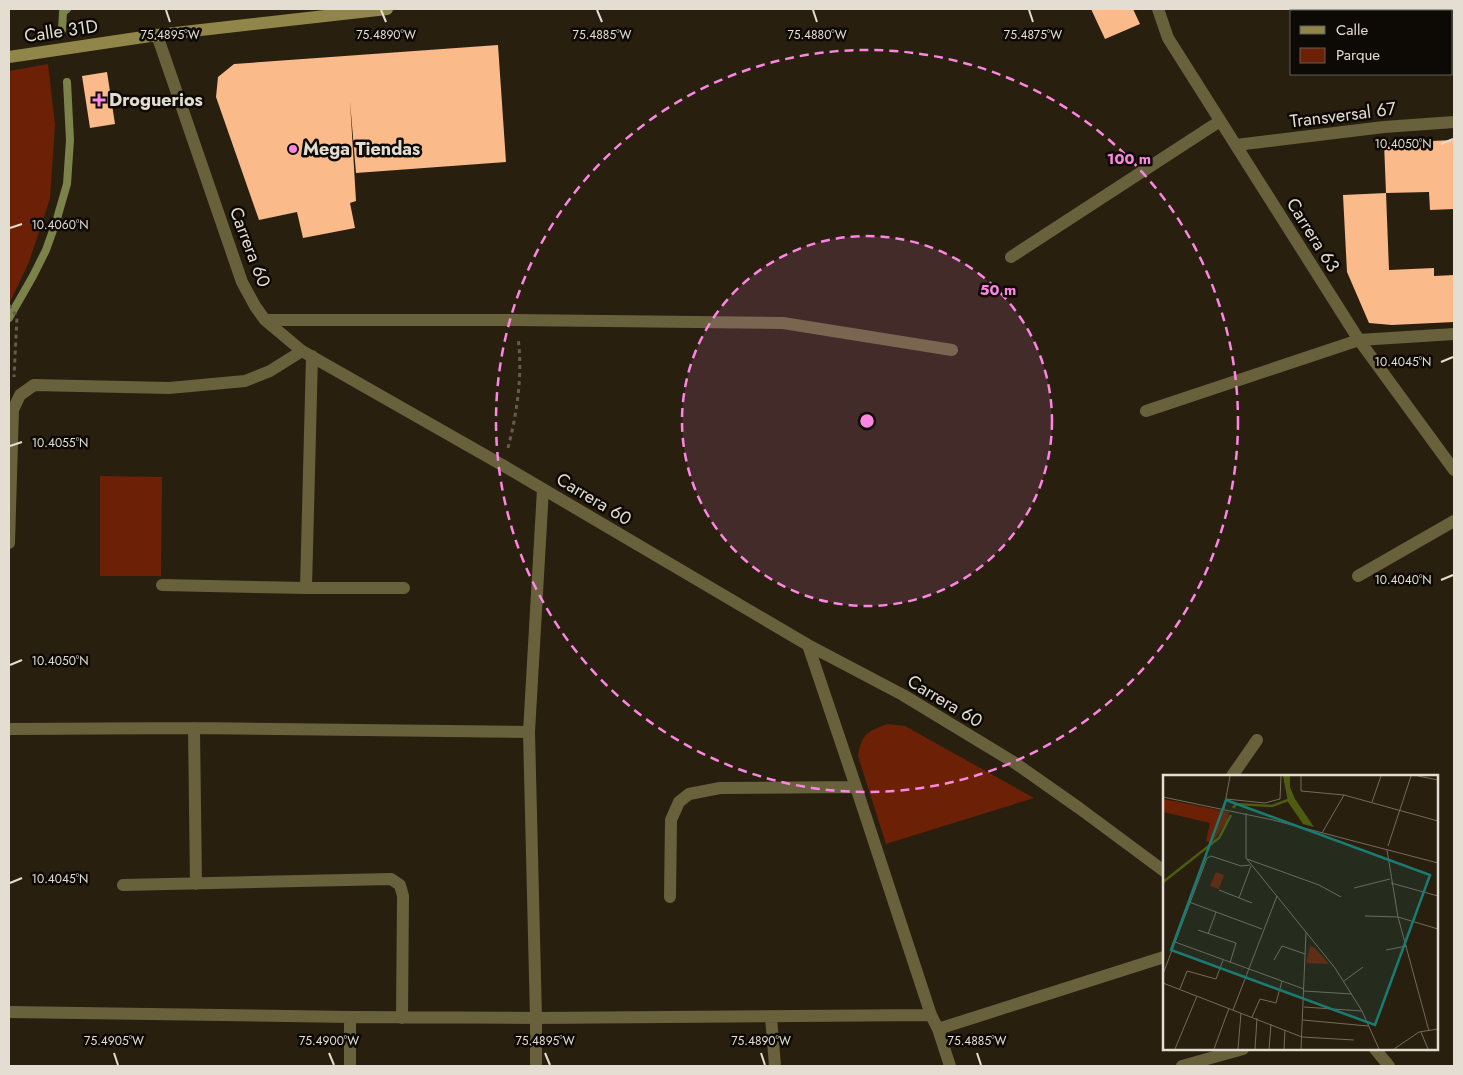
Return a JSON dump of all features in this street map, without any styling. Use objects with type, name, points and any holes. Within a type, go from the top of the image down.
[{"type":"street","name":"Calle 31D","points":[[9,56],[84,45],[387,9]]},
{"type":"street","name":"Carrera 63","points":[[1158,9],[1168,38],[1358,340],[1454,470]]},
{"type":"street","name":"Carrera 60","points":[[157,36],[242,282],[265,320],[307,354],[504,466],[808,645],[903,695],[1015,763],[1163,870]]},
{"type":"street","points":[[1011,257],[1220,121]]},
{"type":"street","name":"Transversal 67","points":[[1236,146],[1384,127],[1454,122]]},
{"type":"street","points":[[265,320],[783,323],[952,350]]},
{"type":"street","points":[[1146,411],[1358,340],[1454,334]]},
{"type":"street","points":[[9,543],[13,410],[20,395],[34,385],[169,388],[245,381],[307,354],[306,588]]},
{"type":"street","points":[[536,1066],[529,732],[543,489]]},
{"type":"street","points":[[1358,576],[1454,521]]},
{"type":"street","points":[[162,585],[404,588]]},
{"type":"street","points":[[808,645],[931,1015],[938,1028],[950,1066]]},
{"type":"street","points":[[9,729],[194,728],[529,732]]},
{"type":"street","points":[[194,728],[196,884]]},
{"type":"street","points":[[1233,775],[1257,740]]},
{"type":"street","points":[[670,897],[671,820],[679,802],[689,794],[720,788],[856,787]]},
{"type":"street","points":[[123,885],[391,879],[400,885],[402,896],[402,1018]]},
{"type":"street","points":[[938,1028],[1163,957]]},
{"type":"street","points":[[9,1012],[402,1018],[931,1015]]},
{"type":"street","points":[[771,1016],[776,1066]]},
{"type":"street","points":[[350,1017],[350,1066]]},
{"type":"street","points":[[1182,1066],[1239,1050]]},
{"type":"street","points":[[1376,1050],[1389,1066]]},
{"type":"path","points":[[9,305],[17,316],[13,410]]},
{"type":"path","points":[[504,466],[516,408],[519,376],[519,346],[515,320]]},
{"type":"green space","points":[[48,64],[55,125],[50,199],[29,262],[9,302],[9,71]]},
{"type":"green space","points":[[100,476],[162,477],[161,576],[100,576]]},
{"type":"green space","points":[[887,724],[905,726],[1034,798],[886,844],[858,756],[861,742],[866,734]]},
{"type":"building","points":[[1091,9],[1133,9],[1140,24],[1105,39]]},
{"type":"building","points":[[498,45],[506,162],[356,173],[350,101],[356,201],[350,203],[355,228],[303,238],[297,212],[259,220],[216,97],[218,77],[234,64]]},
{"type":"building","name":"Droguerios","points":[[107,72],[115,124],[90,128],[82,76]]},
{"type":"building","points":[[1454,140],[1454,209],[1430,210],[1429,192],[1386,193],[1384,143]]},
{"type":"building","points":[[1386,193],[1389,270],[1434,268],[1434,276],[1454,275],[1454,322],[1392,325],[1369,323],[1347,272],[1343,195]]},
{"type":"waterway","points":[[62,30],[63,12],[67,9]]},
{"type":"waterway","points":[[9,318],[46,250],[67,184],[70,140],[67,82]]},
{"type":"place","name":"Droguerios","points":[[99,100]]},
{"type":"place","name":"Mega Tiendas","points":[[293,149]]}]
